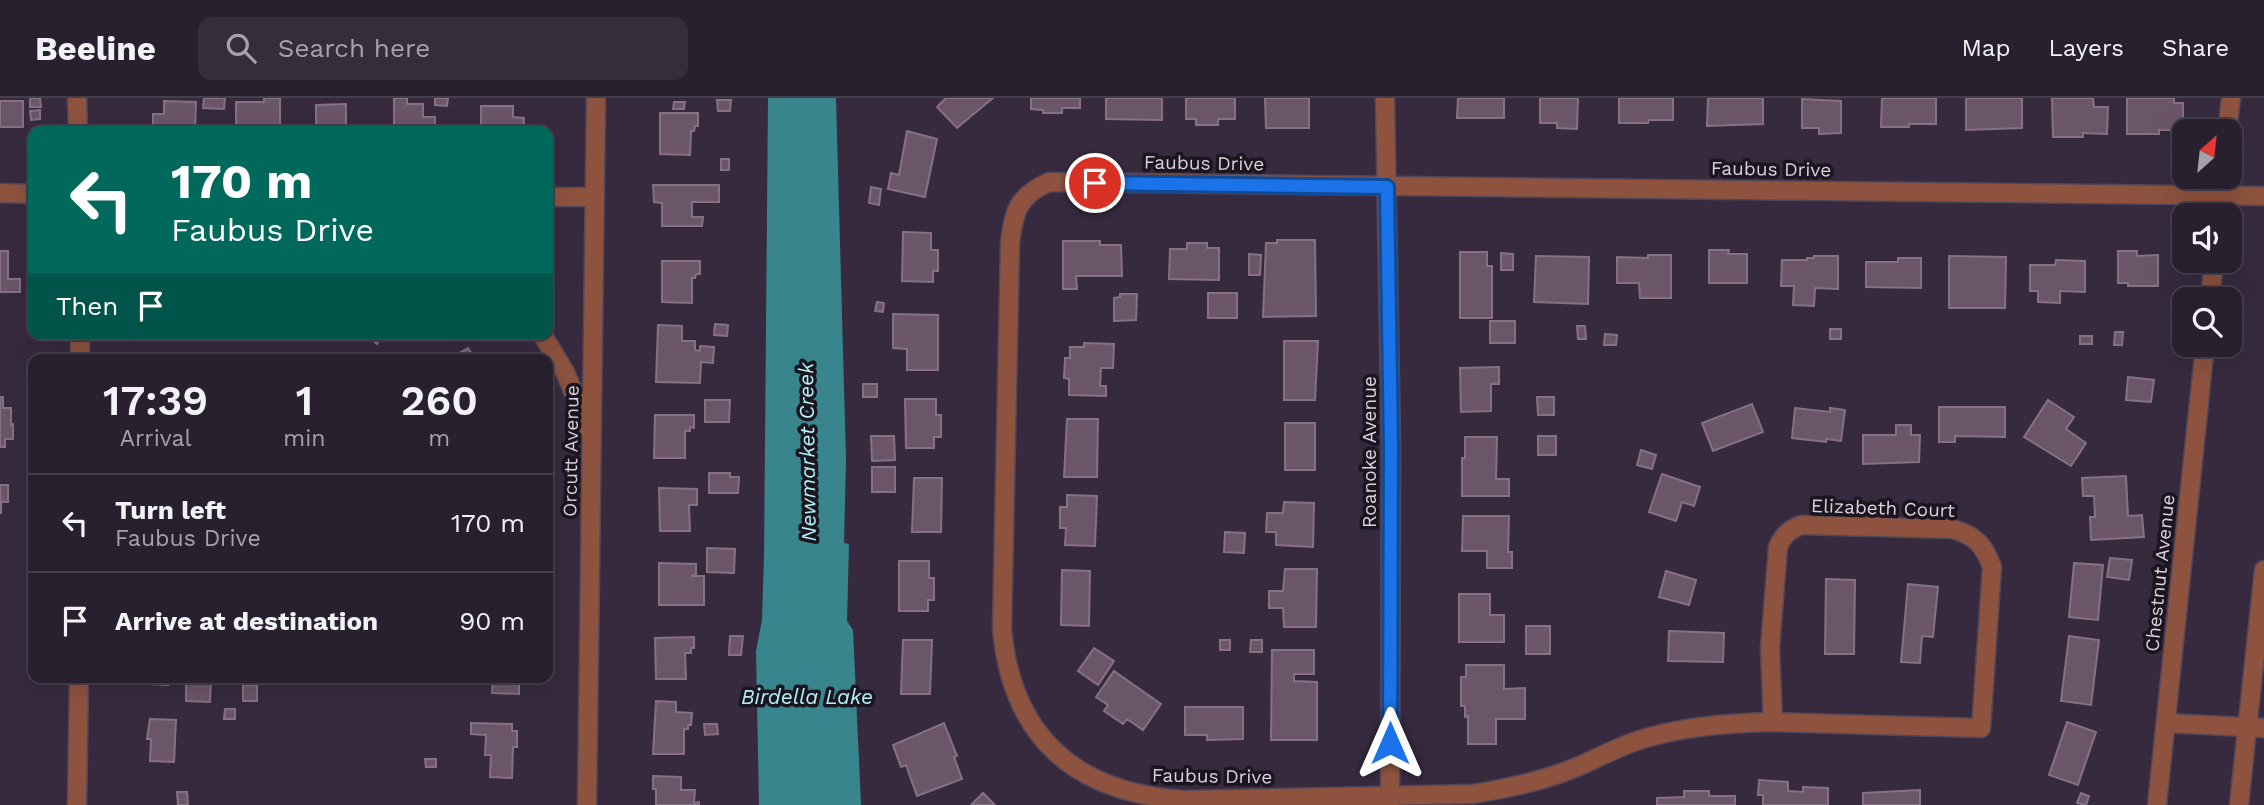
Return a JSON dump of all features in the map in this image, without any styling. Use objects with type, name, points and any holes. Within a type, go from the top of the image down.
[{"type":"street","points":[[77,98],[78,126]]},
{"type":"street","name":"Orcutt Avenue","points":[[587,805],[596,98]]},
{"type":"street","name":"Roanoke Avenue","points":[[1385,98],[1391,447],[1390,801]]},
{"type":"street","points":[[2228,119],[2231,98]]},
{"type":"street","name":"Faubus Drive","points":[[1390,801],[1184,800],[1139,795],[1096,780],[1063,759],[1048,746],[1030,721],[1007,666],[1002,629],[1010,243],[1015,216],[1029,191],[1049,182],[2264,196]]},
{"type":"street","points":[[2219,203],[2221,189]]},
{"type":"street","points":[[0,193],[28,194]]},
{"type":"street","points":[[553,197],[595,197]]},
{"type":"street","points":[[546,340],[565,372],[592,438]]},
{"type":"street","name":"Chestnut Avenue","points":[[2157,805],[2204,357]]},
{"type":"street","name":"Elizabeth Court","points":[[1390,801],[1510,788],[1545,779],[1644,738],[1723,723],[1773,722],[1981,729],[1992,567],[1986,550],[1966,533],[1952,529],[1801,525],[1790,529],[1782,537],[1778,547],[1770,648],[1773,722]]},
{"type":"street","points":[[2239,805],[2256,728],[2264,570]]},
{"type":"street","points":[[78,805],[79,683]]},
{"type":"street","points":[[2166,723],[2256,728]]},
{"type":"water","name":"Birdella Lake","points":[[768,98],[836,98],[846,460],[844,543],[849,544],[847,621],[853,630],[861,805],[759,805],[756,651],[762,620],[764,556]]},
{"type":"building","points":[[30,98],[40,98],[41,107],[30,107]]},
{"type":"building","points":[[204,98],[225,98],[224,109],[203,108]]},
{"type":"building","points":[[264,98],[280,98],[280,126],[236,126],[236,102],[264,102]]},
{"type":"building","points":[[394,98],[407,98],[407,104],[423,104],[423,117],[435,117],[435,126],[394,126]]},
{"type":"building","points":[[435,98],[448,98],[447,106],[435,105]]},
{"type":"building","points":[[946,98],[993,98],[957,128],[937,107]]},
{"type":"building","points":[[1031,98],[1080,98],[1080,108],[1062,108],[1062,113],[1043,113],[1043,110],[1031,109]]},
{"type":"building","points":[[1106,98],[1162,98],[1162,120],[1106,119]]},
{"type":"building","points":[[1186,98],[1235,98],[1235,119],[1218,119],[1218,125],[1196,125],[1196,119],[1186,119]]},
{"type":"building","points":[[1265,98],[1309,98],[1309,128],[1266,128]]},
{"type":"building","points":[[1458,98],[1504,98],[1504,118],[1457,118]]},
{"type":"building","points":[[1540,98],[1578,98],[1577,129],[1557,128],[1557,123],[1540,123]]},
{"type":"building","points":[[1619,98],[1673,98],[1673,120],[1619,123]]},
{"type":"building","points":[[1708,98],[1763,98],[1763,124],[1707,126]]},
{"type":"building","points":[[1882,98],[1936,98],[1936,124],[1881,127]]},
{"type":"building","points":[[1966,98],[2022,98],[2022,128],[1966,130]]},
{"type":"building","points":[[2052,98],[2093,98],[2094,107],[2108,107],[2107,134],[2083,133],[2083,137],[2053,137]]},
{"type":"building","points":[[2127,98],[2174,98],[2174,103],[2183,103],[2183,119],[2172,119],[2172,130],[2159,130],[2159,134],[2127,134]]},
{"type":"building","points":[[1802,99],[1841,101],[1841,133],[1819,134],[1819,128],[1802,128]]},
{"type":"building","points":[[717,100],[731,100],[730,111],[718,111]]},
{"type":"building","points":[[0,101],[23,101],[23,127],[0,127]]},
{"type":"building","points":[[164,101],[196,102],[195,126],[153,126],[153,114],[164,114]]},
{"type":"building","points":[[674,102],[685,102],[684,109],[673,109]]},
{"type":"building","points":[[346,104],[346,126],[316,126],[316,105]]},
{"type":"building","points":[[481,106],[513,106],[513,117],[524,118],[524,126],[481,126]]},
{"type":"building","points":[[40,110],[40,119],[31,120],[30,111]]},
{"type":"building","points":[[660,113],[698,113],[698,126],[691,131],[690,155],[660,154]]},
{"type":"building","points":[[907,131],[937,139],[925,197],[888,189],[891,173],[899,175]]},
{"type":"building","points":[[721,159],[729,159],[729,170],[721,170]]},
{"type":"building","points":[[653,185],[719,185],[719,202],[692,202],[692,217],[703,217],[702,226],[662,226],[662,203],[654,202]]},
{"type":"building","points":[[871,187],[881,189],[879,205],[869,203]]},
{"type":"building","points":[[903,232],[931,233],[931,250],[938,250],[938,271],[933,271],[933,282],[902,281]]},
{"type":"building","points":[[1277,240],[1315,240],[1316,316],[1263,317],[1266,243],[1277,243]]},
{"type":"building","points":[[1063,241],[1100,241],[1100,245],[1121,245],[1122,276],[1076,276],[1077,289],[1063,289]]},
{"type":"building","points":[[1187,243],[1207,243],[1207,248],[1219,248],[1219,280],[1169,279],[1170,249],[1187,249]]},
{"type":"building","points":[[1709,250],[1747,254],[1747,283],[1709,283]]},
{"type":"building","points":[[0,251],[8,251],[8,279],[20,279],[20,292],[0,292]]},
{"type":"building","points":[[2118,251],[2137,251],[2137,256],[2158,255],[2158,286],[2128,286],[2128,283],[2118,283]]},
{"type":"building","points":[[1460,252],[1487,252],[1487,266],[1492,266],[1492,318],[1460,318]]},
{"type":"building","points":[[1501,253],[1513,254],[1513,270],[1501,270]]},
{"type":"building","points":[[1249,254],[1261,255],[1260,275],[1249,275]]},
{"type":"building","points":[[1648,255],[1671,255],[1671,298],[1640,298],[1639,283],[1617,283],[1617,257],[1648,258]]},
{"type":"building","points":[[1536,256],[1589,257],[1588,304],[1534,302]]},
{"type":"building","points":[[1814,256],[1838,256],[1838,289],[1815,288],[1814,306],[1793,305],[1794,286],[1781,286],[1782,260],[1807,260]]},
{"type":"building","points":[[1949,256],[2006,257],[2005,308],[1949,308]]},
{"type":"building","points":[[1898,258],[1921,258],[1921,288],[1866,287],[1866,262],[1898,262]]},
{"type":"building","points":[[2056,260],[2085,261],[2085,292],[2060,291],[2060,303],[2038,302],[2038,291],[2030,291],[2030,265],[2055,265]]},
{"type":"building","points":[[662,261],[700,261],[700,274],[692,278],[692,303],[662,302]]},
{"type":"building","points":[[1208,293],[1237,293],[1237,318],[1208,318]]},
{"type":"building","points":[[1120,294],[1137,294],[1136,320],[1114,321],[1114,298],[1120,297]]},
{"type":"building","points":[[877,302],[884,303],[883,312],[875,311]]},
{"type":"building","points":[[893,314],[938,315],[938,370],[907,370],[907,349],[893,348]]},
{"type":"building","points":[[1490,321],[1515,321],[1515,343],[1490,343]]},
{"type":"building","points":[[715,324],[728,325],[727,336],[714,335]]},
{"type":"building","points":[[658,325],[682,326],[682,341],[695,341],[695,350],[700,351],[700,346],[714,347],[713,363],[701,362],[700,383],[656,382]]},
{"type":"building","points":[[1577,326],[1585,326],[1586,339],[1578,339]]},
{"type":"building","points":[[1830,329],[1841,329],[1841,339],[1830,339]]},
{"type":"building","points":[[2115,332],[2123,332],[2122,345],[2114,345]]},
{"type":"building","points":[[1605,334],[1617,335],[1616,345],[1604,345]]},
{"type":"building","points":[[2080,336],[2092,336],[2092,344],[2080,344]]},
{"type":"building","points":[[1284,341],[1318,341],[1315,400],[1284,400]]},
{"type":"building","points":[[1084,343],[1114,344],[1113,368],[1101,368],[1100,386],[1106,386],[1106,396],[1069,395],[1069,379],[1064,378],[1065,358],[1070,358],[1070,347],[1084,347]]},
{"type":"building","points":[[468,348],[472,354],[458,354]]},
{"type":"building","points":[[1499,367],[1499,384],[1491,384],[1491,411],[1461,412],[1460,368]]},
{"type":"building","points":[[2128,377],[2154,380],[2151,402],[2126,400]]},
{"type":"building","points":[[863,384],[877,384],[877,397],[863,397]]},
{"type":"building","points":[[0,397],[3,397],[3,408],[11,408],[11,425],[13,424],[13,439],[5,439],[5,447],[0,447]]},
{"type":"building","points":[[1537,397],[1554,397],[1554,415],[1538,415]]},
{"type":"building","points":[[905,399],[936,399],[936,415],[941,415],[941,437],[934,437],[934,448],[906,448]]},
{"type":"building","points":[[705,400],[730,400],[729,422],[705,422]]},
{"type":"building","points":[[2048,400],[2074,417],[2066,429],[2086,443],[2071,466],[2024,437]]},
{"type":"building","points":[[1752,404],[1763,432],[1713,451],[1702,423]]},
{"type":"building","points":[[1939,407],[2005,407],[2005,437],[1955,436],[1955,442],[1939,442]]},
{"type":"building","points":[[1795,408],[1830,412],[1830,408],[1845,410],[1841,441],[1792,438]]},
{"type":"building","points":[[655,415],[694,415],[694,428],[690,427],[690,431],[685,431],[685,458],[654,458]]},
{"type":"building","points":[[1067,419],[1098,419],[1097,477],[1064,477]]},
{"type":"building","points":[[1285,423],[1315,423],[1315,470],[1285,470]]},
{"type":"building","points":[[1896,425],[1911,425],[1911,435],[1920,435],[1919,462],[1863,464],[1863,435],[1896,435]]},
{"type":"building","points":[[871,436],[894,436],[895,460],[872,461]]},
{"type":"building","points":[[1538,436],[1556,436],[1556,455],[1538,455]]},
{"type":"building","points":[[1465,437],[1497,437],[1496,479],[1509,479],[1509,496],[1462,496]]},
{"type":"building","points":[[1641,450],[1656,455],[1652,469],[1637,465]]},
{"type":"building","points":[[872,467],[895,467],[895,492],[872,492]]},
{"type":"building","points":[[709,473],[730,473],[730,477],[739,477],[738,493],[709,493]]},
{"type":"building","points":[[1662,474],[1700,487],[1694,506],[1682,502],[1676,521],[1649,512]]},
{"type":"building","points":[[2126,476],[2128,516],[2142,515],[2144,537],[2091,540],[2090,517],[2095,517],[2094,496],[2083,496],[2082,478]]},
{"type":"building","points":[[914,478],[942,478],[941,532],[912,532]]},
{"type":"building","points":[[0,485],[8,485],[8,502],[1,502],[1,514]]},
{"type":"building","points":[[659,488],[697,489],[697,505],[689,505],[690,531],[660,531]]},
{"type":"building","points":[[1067,495],[1097,496],[1095,546],[1065,545],[1066,528],[1060,528],[1060,507],[1067,507]]},
{"type":"building","points":[[1284,502],[1314,503],[1313,547],[1276,545],[1276,532],[1266,532],[1267,513],[1283,513]]},
{"type":"building","points":[[1463,516],[1509,516],[1508,552],[1512,552],[1512,568],[1487,568],[1487,551],[1462,551]]},
{"type":"building","points":[[1225,532],[1245,533],[1244,553],[1224,552]]},
{"type":"building","points":[[707,548],[735,549],[734,573],[707,572]]},
{"type":"building","points":[[2110,558],[2132,560],[2129,580],[2107,577]]},
{"type":"building","points":[[899,561],[929,561],[929,578],[934,578],[934,600],[928,600],[928,611],[899,611]]},
{"type":"building","points":[[659,563],[696,564],[696,574],[691,576],[704,576],[704,605],[659,605]]},
{"type":"building","points":[[2074,563],[2103,565],[2098,620],[2069,617]]},
{"type":"building","points":[[1285,569],[1317,569],[1316,627],[1284,627],[1283,608],[1269,608],[1269,591],[1283,591]]},
{"type":"building","points":[[1062,570],[1090,571],[1089,626],[1061,625]]},
{"type":"building","points":[[1666,571],[1696,580],[1689,605],[1659,597]]},
{"type":"building","points":[[1826,579],[1855,580],[1854,654],[1825,654]]},
{"type":"building","points":[[1908,584],[1938,587],[1933,637],[1922,636],[1920,663],[1901,662]]},
{"type":"building","points":[[1459,594],[1490,594],[1490,615],[1504,615],[1504,642],[1459,642]]},
{"type":"building","points":[[1526,626],[1550,626],[1550,654],[1526,654]]},
{"type":"building","points":[[1669,631],[1724,633],[1723,662],[1668,661]]},
{"type":"building","points":[[730,636],[743,636],[741,655],[729,655]]},
{"type":"building","points":[[2069,636],[2099,640],[2091,705],[2061,701]]},
{"type":"building","points":[[694,637],[694,648],[691,648],[691,653],[685,653],[686,679],[656,679],[655,638]]},
{"type":"building","points":[[903,640],[932,640],[930,694],[901,694]]},
{"type":"building","points":[[1220,640],[1230,640],[1230,650],[1220,650]]},
{"type":"building","points":[[1251,640],[1262,640],[1262,652],[1250,652]]},
{"type":"building","points":[[1094,648],[1114,661],[1098,685],[1078,671]]},
{"type":"building","points":[[1272,650],[1314,650],[1314,674],[1294,674],[1294,681],[1317,682],[1317,740],[1271,740]]},
{"type":"building","points":[[1466,665],[1504,665],[1504,689],[1525,688],[1525,719],[1496,719],[1496,744],[1468,744],[1468,716],[1465,717],[1465,706],[1461,706],[1461,677],[1466,677]]},
{"type":"building","points":[[1114,671],[1161,704],[1143,730],[1127,719],[1123,724],[1104,711],[1108,705],[1096,697]]},
{"type":"building","points":[[186,683],[211,683],[210,702],[186,701]]},
{"type":"building","points":[[493,683],[519,683],[519,694],[492,693]]},
{"type":"building","points":[[243,685],[257,685],[257,701],[243,701]]},
{"type":"building","points":[[656,701],[676,702],[676,712],[692,713],[691,725],[684,729],[684,754],[653,754]]},
{"type":"building","points":[[1185,707],[1243,707],[1243,739],[1207,740],[1207,735],[1185,735]]},
{"type":"building","points":[[225,709],[235,709],[235,719],[224,719]]},
{"type":"building","points":[[150,719],[176,720],[174,762],[150,761],[151,739],[147,739]]},
{"type":"building","points":[[2067,722],[2096,732],[2078,785],[2049,775]]},
{"type":"building","points":[[471,723],[512,724],[512,731],[517,731],[517,747],[513,747],[512,778],[490,777],[491,755],[485,755],[486,735],[471,734]]},
{"type":"building","points":[[944,723],[957,756],[954,757],[962,779],[917,796],[906,765],[901,767],[893,745]]},
{"type":"building","points":[[704,724],[717,724],[718,734],[705,735]]},
{"type":"building","points":[[425,759],[436,759],[436,767],[426,767]]},
{"type":"building","points":[[653,776],[681,777],[681,790],[695,790],[694,803],[699,802],[699,805],[656,805]]},
{"type":"building","points":[[1759,780],[1788,782],[1788,791],[1803,792],[1803,787],[1828,788],[1828,805],[1763,805],[1763,795],[1758,795]]},
{"type":"building","points":[[1920,790],[1920,805],[1863,805],[1863,793]]},
{"type":"building","points":[[1684,791],[1709,791],[1709,796],[1735,796],[1735,805],[1657,805],[1657,798],[1684,797]]},
{"type":"building","points":[[177,792],[187,792],[188,805],[178,805]]},
{"type":"building","points":[[983,793],[995,805],[971,805]]},
{"type":"building","points":[[2081,793],[2089,796],[2086,805],[2077,803]]},
{"type":"route","points":[[1095,183],[1387,187],[1391,447],[1390,743]]},
{"type":"water label","name":"Newmarket Creek","points":[[807,452]]}]
